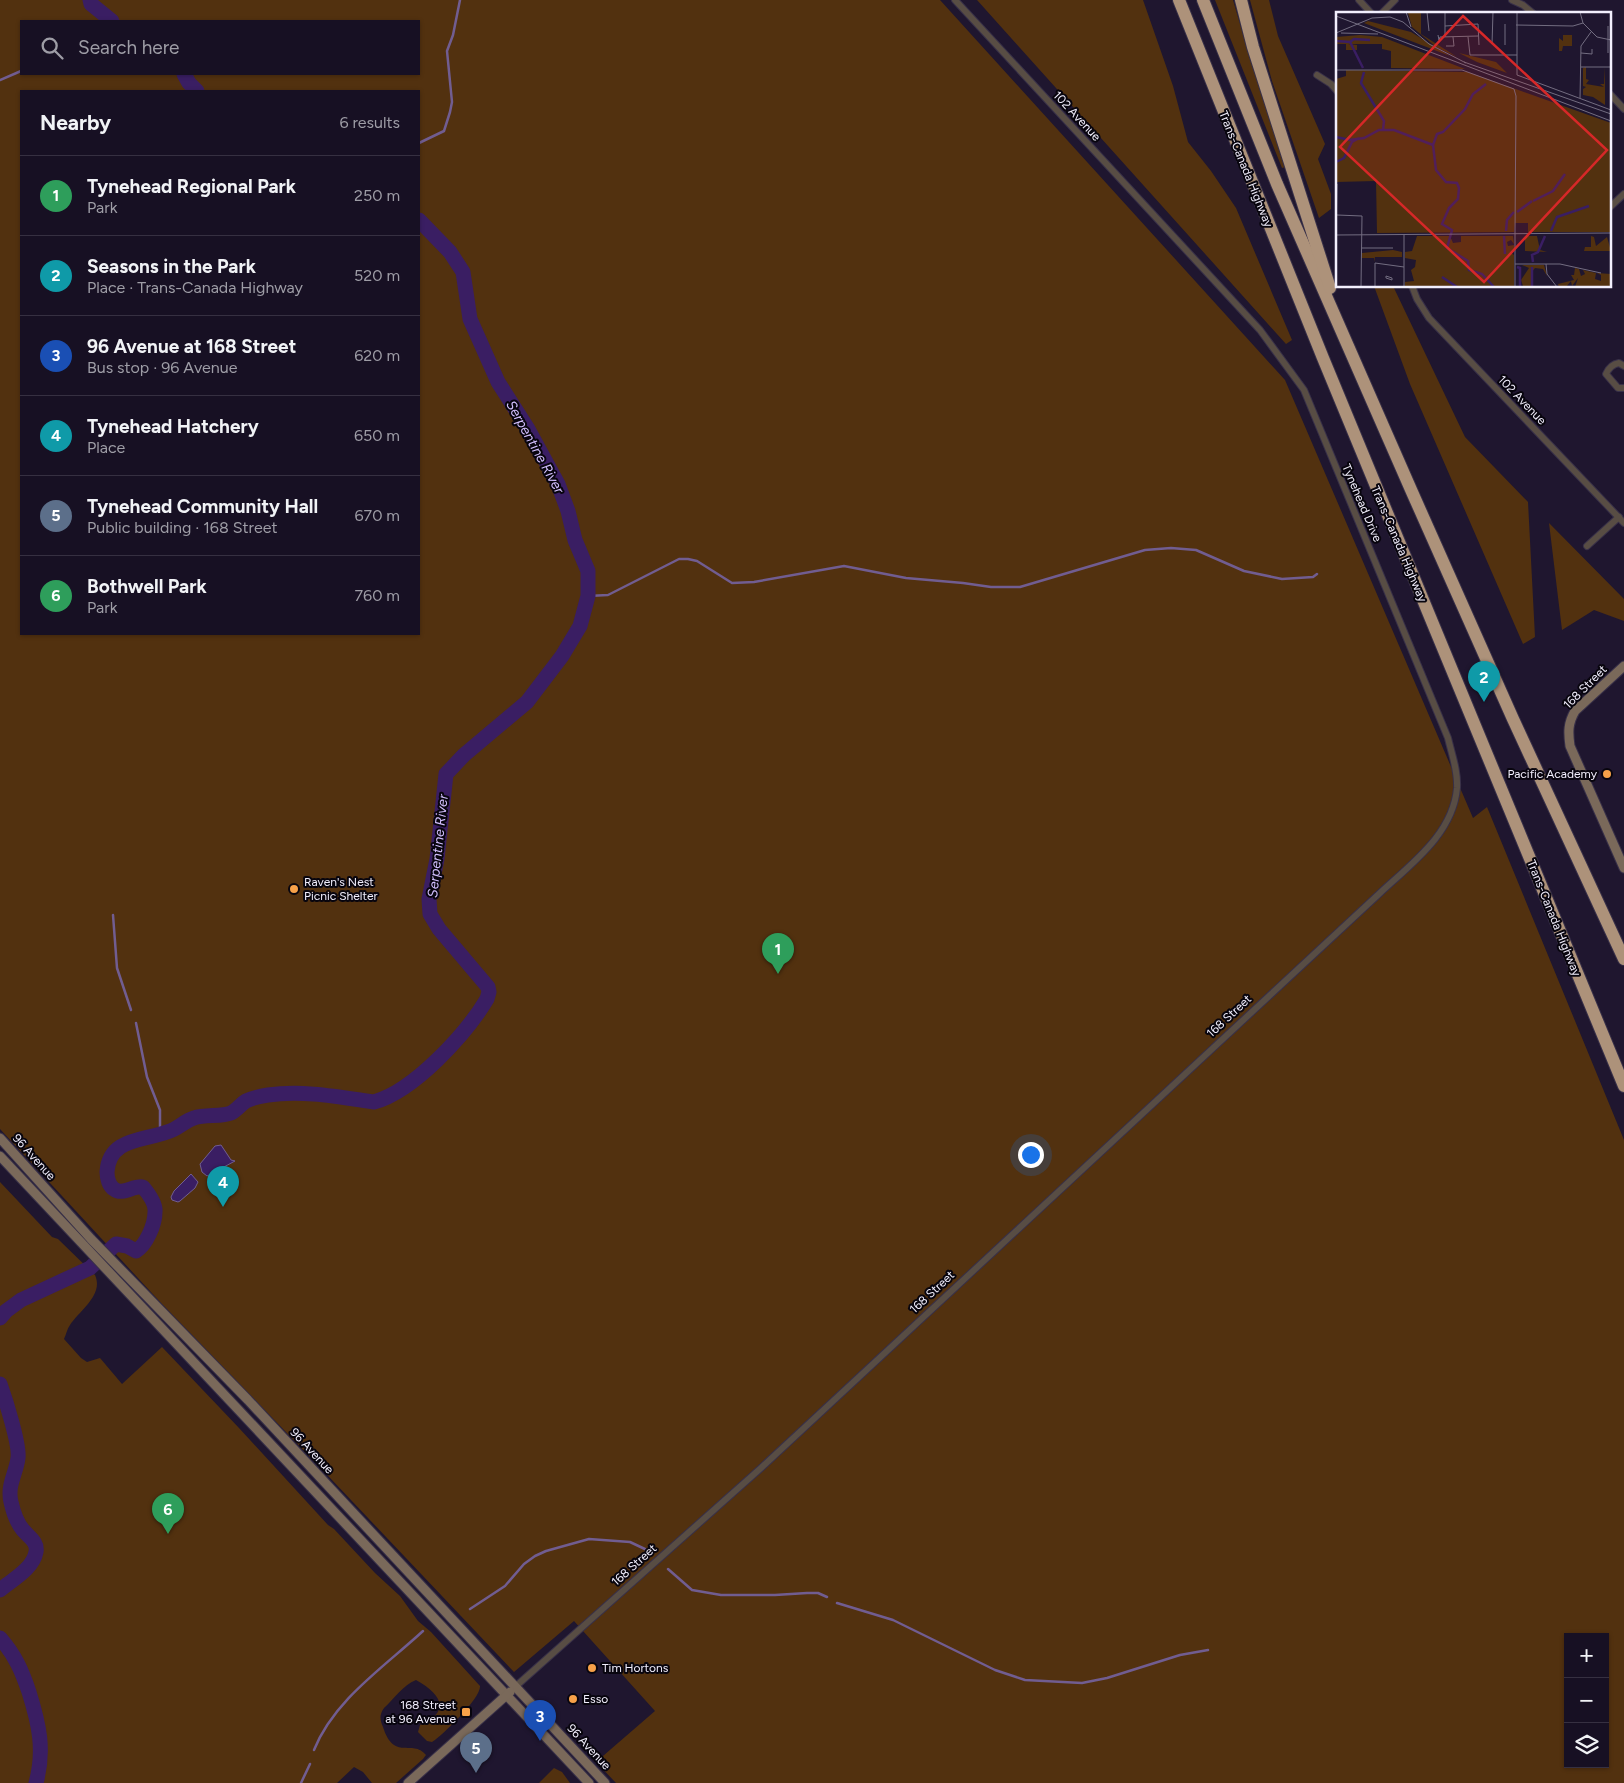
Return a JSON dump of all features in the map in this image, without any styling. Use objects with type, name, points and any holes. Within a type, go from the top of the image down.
[{"type":"highway","name":"Trans-Canada Highway","points":[[1179,0],[1322,358],[1624,1086]]},
{"type":"highway","name":"Trans-Canada Highway","points":[[1203,0],[1277,184],[1347,345],[1509,710],[1624,959]]},
{"type":"highway","points":[[1241,0],[1253,47],[1296,177],[1347,345]]},
{"type":"main road","name":"168 Street","points":[[1624,666],[1575,711],[1568,728],[1570,746],[1624,868]]},
{"type":"main road","name":"96 Avenue","points":[[0,1138],[87,1242],[109,1273],[589,1783]]},
{"type":"main road","name":"96 Avenue","points":[[0,1156],[87,1242],[116,1266],[235,1386],[605,1783]]},
{"type":"main road","name":"168 Street","points":[[408,1783],[515,1687]]},
{"type":"street","name":"102 Avenue","points":[[955,0],[1182,247]]},
{"type":"street","points":[[1358,0],[1370,12]]},
{"type":"street","points":[[1383,12],[1395,0]]},
{"type":"street","points":[[1512,0],[1527,7],[1532,12]]},
{"type":"street","points":[[1317,75],[1336,90]]},
{"type":"street","points":[[1612,96],[1624,109]]},
{"type":"street","points":[[1612,205],[1624,194]]},
{"type":"street","name":"Tynehead Drive","points":[[1182,247],[1260,330],[1304,390],[1448,738],[1456,769],[1457,788],[1454,802]]},
{"type":"street","name":"102 Avenue","points":[[1413,288],[1429,318],[1621,520]]},
{"type":"street","points":[[1624,365],[1619,363],[1611,366],[1606,374],[1618,388],[1624,388]]},
{"type":"street","points":[[1587,546],[1621,520]]},
{"type":"street","name":"168 Street","points":[[515,1687],[768,1462],[1425,850],[1438,835],[1448,819],[1454,802]]},
{"type":"shaded area","points":[[0,0],[940,0],[1285,380],[1473,818],[1487,807],[1624,1140],[1624,1783],[616,1783],[596,1762],[655,1711],[574,1621],[514,1672],[162,1304],[0,1129]]},
{"type":"shaded area","points":[[977,0],[1143,0],[1173,86],[1188,142],[1211,171],[1236,208],[1292,340],[1286,344]]},
{"type":"shaded area","points":[[1215,0],[1233,0],[1252,65],[1286,167],[1282,168]]},
{"type":"shaded area","points":[[1250,0],[1269,0],[1278,36],[1325,144],[1318,159],[1331,194],[1331,209],[1319,218],[1272,81]]},
{"type":"shaded area","points":[[1375,288],[1394,288],[1465,437],[1528,502],[1535,637],[1523,644],[1410,384]]},
{"type":"shaded area","points":[[1549,523],[1624,599],[1624,621],[1594,610],[1562,630]]},
{"type":"shaded area","points":[[221,1145],[231,1160],[235,1161],[207,1176],[202,1172],[200,1164],[215,1146]]},
{"type":"shaded area","points":[[191,1174],[198,1182],[195,1188],[180,1201],[172,1200],[171,1197],[174,1191]]},
{"type":"shaded area","points":[[0,1182],[52,1237],[58,1239],[95,1275],[97,1282],[94,1296],[70,1325],[64,1339],[81,1358],[87,1362],[100,1358],[122,1384],[162,1347],[328,1525],[400,1596],[418,1621],[431,1632],[480,1686],[479,1692],[468,1707],[432,1742],[427,1741],[418,1732],[420,1725],[430,1720],[439,1708],[437,1697],[425,1685],[416,1680],[411,1682],[384,1708],[381,1722],[387,1738],[392,1744],[403,1748],[415,1748],[421,1750],[426,1755],[396,1783],[372,1783],[363,1772],[354,1767],[337,1783],[0,1783]]},
{"type":"shaded area","points":[[554,1768],[562,1772],[570,1783],[539,1783]]},
{"type":"waterway","name":"Serpentine River","points":[[90,0],[91,4],[111,20]]},
{"type":"waterway","points":[[420,143],[444,131],[450,112],[452,102],[447,51],[453,35],[460,0]]},
{"type":"waterway","points":[[0,80],[20,71]]},
{"type":"waterway","name":"Serpentine River","points":[[185,75],[196,90]]},
{"type":"waterway","name":"Serpentine River","points":[[0,1318],[21,1300],[90,1268],[116,1244],[127,1246],[136,1251],[143,1244],[155,1217],[155,1209],[151,1199],[143,1187],[117,1191],[111,1186],[108,1179],[109,1161],[121,1147],[171,1131],[194,1118],[231,1113],[246,1101],[262,1096],[294,1093],[374,1102],[389,1096],[406,1086],[438,1060],[466,1028],[487,999],[488,987],[439,929],[430,914],[429,899],[437,859],[446,774],[464,755],[527,702],[562,656],[580,626],[588,596],[588,571],[575,540],[568,511],[558,484],[528,429],[498,382],[470,319],[463,272],[450,252],[420,221]]},
{"type":"waterway","points":[[588,596],[608,595],[679,559],[697,561],[732,583],[754,582],[844,566],[906,578],[991,587],[1020,587],[1145,550],[1171,548],[1196,550],[1244,571],[1282,579],[1313,577],[1317,574]]},
{"type":"waterway","points":[[113,915],[117,968],[131,1010]]},
{"type":"waterway","points":[[136,1023],[147,1077],[160,1110],[160,1135]]},
{"type":"waterway","name":"Serpentine River","points":[[0,1384],[12,1421],[18,1452],[10,1490],[11,1502],[19,1524],[36,1545],[36,1552],[31,1564],[0,1590]]},
{"type":"waterway","points":[[470,1609],[505,1586],[524,1564],[546,1551],[589,1539],[630,1542],[647,1550]]},
{"type":"waterway","points":[[668,1569],[692,1590],[721,1595],[818,1593],[827,1597]]},
{"type":"waterway","points":[[837,1603],[893,1620],[995,1670],[1025,1680],[1082,1683],[1107,1678],[1180,1655],[1208,1650]]},
{"type":"waterway","points":[[314,1750],[334,1715],[347,1700],[361,1685],[423,1631]]},
{"type":"waterway","name":"Serpentine River","points":[[0,1638],[21,1670],[36,1715],[40,1737],[39,1771],[36,1783]]},
{"type":"waterway","points":[[301,1783],[310,1764]]},
{"type":"place","name":"Seasons in the Park","points":[[1484,702]]},
{"type":"place","name":"Pacific Academy","points":[[1607,774]]},
{"type":"place","name":"Raven's Nest Picnic Shelter","points":[[294,889]]},
{"type":"place","name":"Tynehead Regional Park","points":[[778,974]]},
{"type":"place","name":"Tynehead Hatchery","points":[[223,1207]]},
{"type":"place","name":"Bothwell Park","points":[[168,1534]]},
{"type":"place","name":"Tim Hortons","points":[[592,1668]]},
{"type":"place","name":"Esso","points":[[573,1699]]},
{"type":"place","name":"168 Street at 96 Avenue","points":[[466,1712]]},
{"type":"place","name":"96 Avenue at 168 Street","points":[[540,1741]]},
{"type":"place","name":"Tynehead Community Hall","points":[[476,1773]]}]
